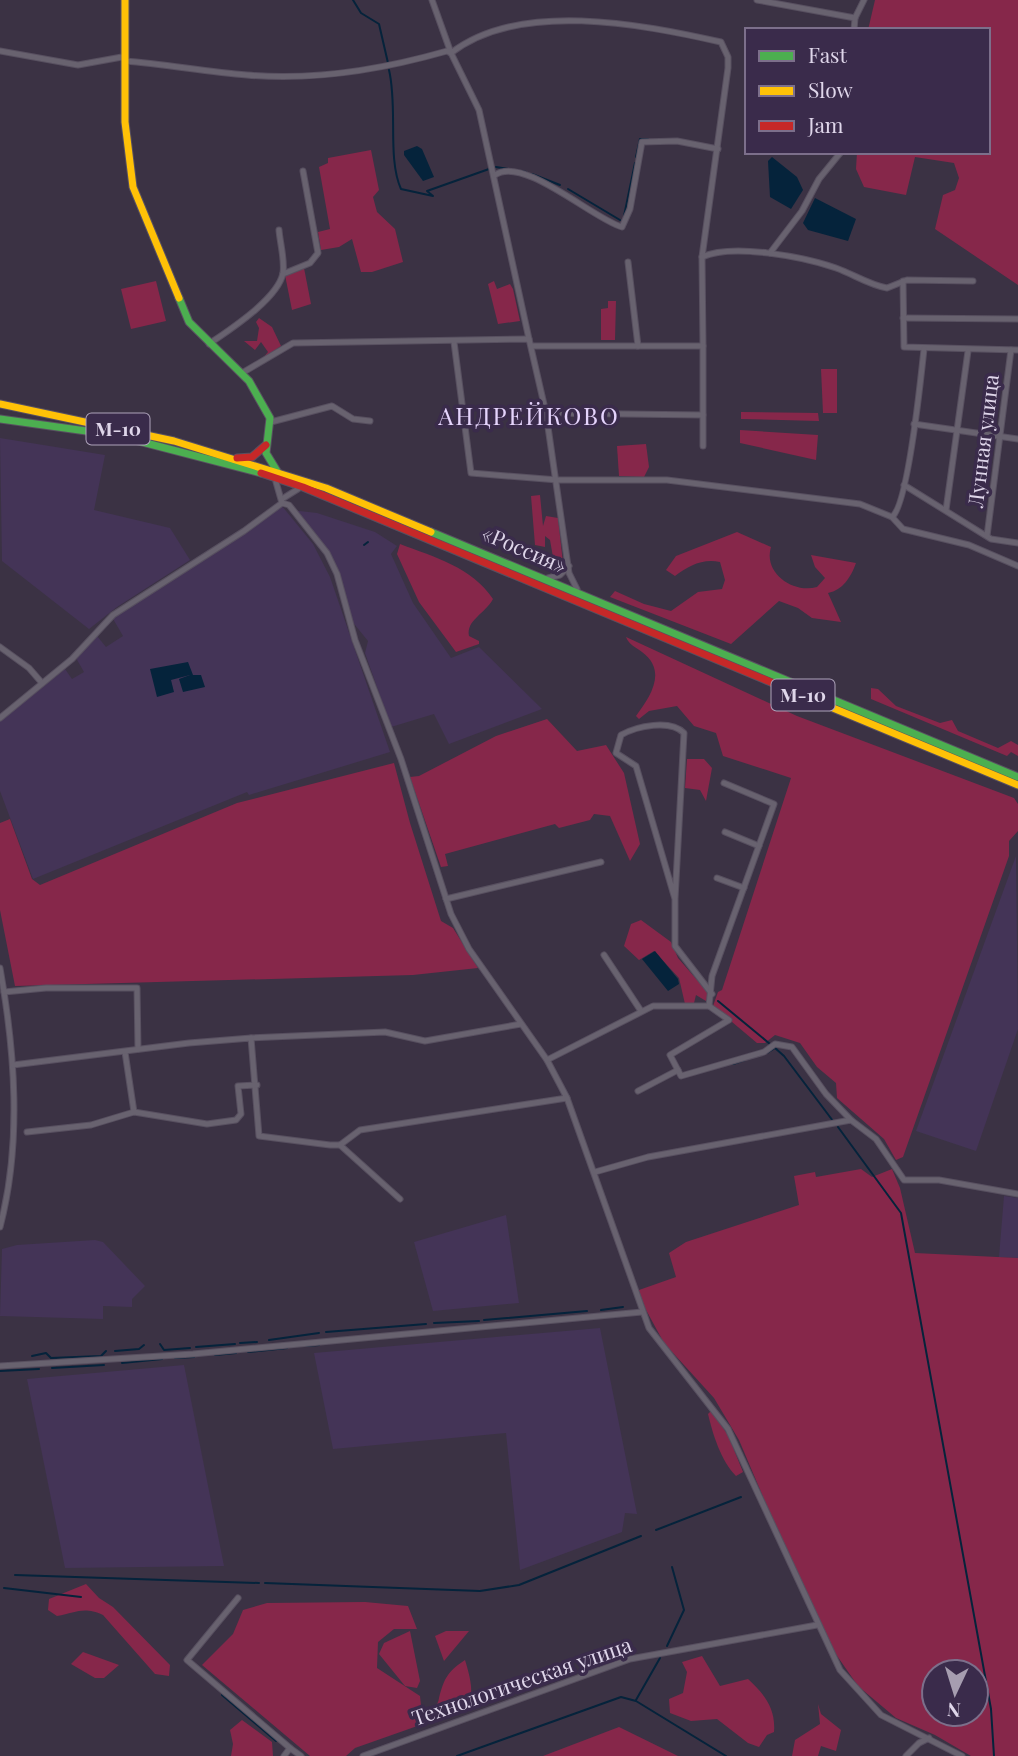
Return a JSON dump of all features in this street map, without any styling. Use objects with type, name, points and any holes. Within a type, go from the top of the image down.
[{"type":"main road","points":[[125,0],[125,122],[133,187],[185,313],[209,344],[242,373],[254,388],[271,422],[266,444],[268,462],[281,472]]},
{"type":"main road","name":"«Россия»","points":[[0,404],[174,441],[326,488],[1018,777]]},
{"type":"main road","name":"«Россия»","points":[[0,419],[135,440],[214,459],[338,501],[1018,785]]},
{"type":"main road","points":[[135,440],[338,501]]},
{"type":"main road","points":[[236,458],[254,456],[266,444]]},
{"type":"street","points":[[432,0],[451,53],[479,110],[546,413],[571,582],[583,594]]},
{"type":"street","points":[[757,0],[855,18]]},
{"type":"street","points":[[854,28],[855,18],[864,0]]},
{"type":"street","points":[[0,51],[78,65],[122,57],[125,61],[264,76],[381,68],[447,51],[451,53],[487,30],[504,25],[586,16],[721,42],[728,57],[702,257],[703,446]]},
{"type":"street","points":[[495,178],[506,171],[524,175],[561,192],[622,227],[630,209],[642,142],[677,141],[718,149]]},
{"type":"street","points":[[770,253],[839,154]]},
{"type":"street","points":[[209,344],[268,297],[283,274],[310,263],[318,253],[303,171]]},
{"type":"street","points":[[279,230],[283,274]]},
{"type":"street","points":[[702,257],[713,252],[770,253],[834,267],[887,288],[903,281],[973,281]]},
{"type":"street","points":[[628,262],[638,346]]},
{"type":"street","points":[[903,281],[904,346],[968,351],[1015,350]]},
{"type":"street","points":[[903,318],[1018,319]]},
{"type":"street","points":[[242,373],[293,343],[529,339]]},
{"type":"street","points":[[454,342],[471,473],[667,480],[860,504],[892,517],[902,529],[969,545],[1018,566]]},
{"type":"street","points":[[532,346],[703,346]]},
{"type":"street","points":[[892,517],[898,512],[904,485],[924,349]]},
{"type":"street","name":"Лунная улица","points":[[987,536],[1015,350]]},
{"type":"street","points":[[946,510],[968,351]]},
{"type":"street","points":[[271,422],[332,406],[352,419],[370,421]]},
{"type":"street","points":[[546,413],[703,415]]},
{"type":"street","points":[[914,424],[1018,439]]},
{"type":"street","points":[[276,482],[282,501],[289,505],[327,553],[337,574],[355,640],[401,759],[461,936],[547,1060],[567,1098],[642,1312],[657,1341],[729,1429],[840,1670],[861,1697],[892,1722],[962,1756]]},
{"type":"street","points":[[904,485],[987,536],[1018,543]]},
{"type":"street","points":[[0,718],[72,659],[113,615],[244,531],[298,489]]},
{"type":"street","points":[[545,578],[557,577],[569,566]]},
{"type":"street","points":[[0,647],[29,667],[42,683]]},
{"type":"street","points":[[675,899],[636,766],[615,751],[621,735],[637,729],[670,726],[682,731],[684,736],[675,899],[676,946],[712,994]]},
{"type":"street","points":[[709,1006],[712,976],[774,804],[724,783]]},
{"type":"street","points":[[725,832],[759,846]]},
{"type":"street","points":[[446,898],[601,862]]},
{"type":"street","points":[[717,878],[744,888]]},
{"type":"street","points":[[604,955],[641,1011]]},
{"type":"street","points":[[0,968],[13,1065],[9,1179],[0,1227]]},
{"type":"street","points":[[4,992],[46,988],[137,988],[138,1049]]},
{"type":"street","points":[[547,1060],[641,1011],[664,1004],[709,1006],[729,1020],[670,1055],[685,1078],[764,1052],[775,1044],[796,1050],[826,1094],[851,1120],[876,1139],[904,1180],[939,1180],[1018,1194]]},
{"type":"street","points":[[13,1065],[251,1038],[385,1032],[425,1041],[521,1024]]},
{"type":"street","points":[[251,1038],[257,1085],[259,1136],[340,1145],[400,1199]]},
{"type":"street","points":[[125,1052],[134,1112]]},
{"type":"street","points":[[638,1091],[678,1070]]},
{"type":"street","points":[[27,1132],[91,1125],[134,1112],[207,1124],[236,1120],[241,1114],[238,1086],[257,1085]]},
{"type":"street","points":[[340,1145],[360,1130],[567,1098]]},
{"type":"street","points":[[595,1172],[648,1157],[851,1120]]},
{"type":"street","points":[[0,1366],[200,1353],[642,1312]]},
{"type":"street","points":[[238,1598],[185,1659],[301,1756]]},
{"type":"street","name":"Технологическая улица","points":[[363,1756],[630,1659],[817,1625]]},
{"type":"street","points":[[906,1756],[919,1742],[929,1738]]},
{"type":"street","points":[[284,1756],[290,1748]]},
{"type":"shaded area","points":[[875,0],[1018,0],[1018,285],[935,229],[943,195],[955,190],[959,178],[954,163],[915,157],[906,195],[864,187],[856,169],[857,154],[990,154],[990,28],[868,28]]},
{"type":"shaded area","points":[[371,150],[379,190],[373,197],[377,212],[395,229],[403,262],[372,272],[361,272],[352,239],[339,247],[321,250],[318,232],[330,229],[319,167],[328,163],[328,158]]},
{"type":"shaded area","points":[[304,268],[311,304],[292,310],[285,275]]},
{"type":"shaded area","points":[[156,281],[166,321],[131,329],[121,289]]},
{"type":"shaded area","points":[[494,281],[497,289],[510,284],[520,321],[498,324],[488,284]]},
{"type":"shaded area","points":[[608,301],[616,301],[615,340],[601,340],[601,309],[608,308]]},
{"type":"shaded area","points":[[259,318],[272,327],[281,346],[262,359],[268,352],[261,342],[255,350],[244,341],[257,341],[259,328],[256,322]]},
{"type":"shaded area","points":[[821,369],[837,369],[837,413],[823,413]]},
{"type":"shaded area","points":[[741,412],[818,413],[819,421],[741,419]]},
{"type":"shaded area","points":[[740,430],[818,435],[816,460],[740,443]]},
{"type":"shaded area","points":[[0,438],[105,455],[94,510],[170,528],[190,560],[117,607],[89,629],[2,561]]},
{"type":"shaded area","points":[[646,444],[649,467],[644,477],[619,476],[617,446]]},
{"type":"shaded area","points":[[540,495],[543,526],[546,516],[558,518],[563,563],[553,557],[550,540],[545,536],[545,547],[535,545],[531,496]]},
{"type":"shaded area","points":[[282,506],[313,544],[330,577],[390,752],[249,795],[247,792],[33,879],[0,791],[0,721],[65,669],[72,679],[84,672],[76,658],[97,636],[106,647],[123,636],[112,617],[209,557]]},
{"type":"shaded area","points":[[291,510],[317,513],[375,532],[397,546],[391,554],[413,603],[451,658],[479,647],[542,709],[449,744],[434,714],[391,727],[365,653],[368,641],[351,620],[337,574],[326,555]]},
{"type":"shaded area","points":[[737,532],[771,547],[771,565],[776,573],[790,584],[799,587],[817,587],[825,578],[815,567],[811,555],[856,563],[846,582],[828,593],[841,622],[812,618],[798,608],[779,601],[731,644],[610,597],[615,591],[644,604],[671,611],[698,592],[722,589],[725,580],[720,562],[696,564],[675,576],[666,570],[676,556]]},
{"type":"shaded area","points":[[400,544],[463,571],[493,599],[470,626],[469,636],[479,641],[479,644],[456,652],[419,602],[397,554]]},
{"type":"shaded area","points":[[626,637],[797,716],[1014,798],[1018,804],[1018,831],[1009,841],[1009,856],[903,1157],[896,1160],[884,1139],[837,1098],[836,1083],[817,1067],[800,1043],[775,1035],[765,1043],[757,1043],[713,1006],[718,992],[722,990],[791,778],[723,756],[716,733],[694,726],[677,706],[649,711],[639,719],[636,716],[654,684],[654,667],[650,659]]},
{"type":"shaded area","points":[[871,688],[878,689],[896,706],[940,723],[952,720],[958,731],[998,748],[1011,741],[1018,745],[1018,756],[1011,752],[1007,756],[871,699]]},
{"type":"shaded area","points":[[547,719],[577,751],[606,745],[624,773],[640,844],[630,861],[610,816],[594,814],[590,820],[559,828],[555,824],[445,854],[448,866],[441,867],[410,777],[419,776],[496,736]]},
{"type":"shaded area","points":[[687,759],[704,759],[712,768],[706,801],[700,790],[685,788]]},
{"type":"shaded area","points":[[394,763],[441,921],[453,928],[478,968],[413,975],[15,986],[0,910],[0,823],[10,819],[32,879],[40,885],[237,803]]},
{"type":"shaded area","points":[[1016,856],[1018,1029],[976,1151],[916,1131]]},
{"type":"shaded area","points":[[641,920],[671,942],[678,958],[710,995],[706,1001],[696,995],[694,1003],[685,1004],[679,978],[654,951],[639,960],[624,946],[631,924]]},
{"type":"shaded area","points":[[861,1169],[872,1177],[892,1169],[900,1188],[915,1253],[1018,1258],[1018,1756],[971,1756],[935,1735],[896,1718],[858,1686],[833,1650],[786,1551],[739,1440],[714,1398],[664,1343],[639,1297],[639,1290],[676,1277],[669,1253],[686,1242],[799,1205],[794,1176],[815,1172],[816,1177]]},
{"type":"shaded area","points":[[1004,1196],[1018,1198],[1018,1258],[999,1257]]},
{"type":"shaded area","points":[[506,1215],[519,1303],[433,1311],[414,1242]]},
{"type":"shaded area","points":[[95,1240],[103,1242],[145,1286],[132,1299],[132,1307],[103,1306],[103,1319],[0,1316],[2,1249],[17,1245]]},
{"type":"shaded area","points":[[600,1328],[637,1514],[625,1513],[622,1532],[520,1570],[506,1433],[333,1449],[314,1353]]},
{"type":"shaded area","points":[[184,1365],[224,1566],[65,1568],[27,1379]]},
{"type":"shaded area","points":[[711,1411],[728,1435],[743,1472],[736,1476],[718,1447],[708,1414]]},
{"type":"shaded area","points":[[86,1584],[99,1598],[113,1607],[170,1665],[169,1676],[155,1674],[103,1615],[80,1611],[57,1616],[48,1610],[49,1599]]},
{"type":"shaded area","points":[[365,1602],[408,1606],[417,1629],[394,1629],[378,1642],[377,1668],[420,1696],[423,1724],[355,1748],[346,1756],[310,1756],[202,1665],[233,1634],[243,1610],[267,1603]]},
{"type":"shaded area","points":[[410,1631],[420,1681],[417,1688],[405,1686],[379,1654],[384,1643]]},
{"type":"shaded area","points":[[446,1631],[469,1631],[444,1661],[435,1636]]},
{"type":"shaded area","points":[[83,1652],[119,1665],[104,1678],[95,1678],[71,1664]]},
{"type":"shaded area","points":[[702,1656],[720,1686],[748,1679],[768,1702],[773,1716],[774,1732],[767,1735],[759,1747],[748,1743],[717,1719],[691,1721],[670,1713],[669,1699],[683,1693],[687,1672],[682,1662]]},
{"type":"shaded area","points":[[465,1660],[471,1686],[468,1703],[455,1713],[428,1719],[437,1704],[447,1676]]},
{"type":"shaded area","points":[[818,1704],[821,1714],[841,1730],[836,1751],[821,1746],[818,1756],[792,1756],[795,1740],[820,1724]]},
{"type":"shaded area","points":[[242,1720],[272,1742],[273,1756],[231,1756],[233,1744],[230,1730]]},
{"type":"shaded area","points":[[619,1727],[678,1756],[543,1756]]},
{"type":"water","points":[[417,146],[422,149],[434,177],[423,181],[404,155],[404,151]]},
{"type":"water","points":[[772,157],[797,177],[803,190],[791,209],[770,197],[768,161]]},
{"type":"water","points":[[815,198],[856,219],[848,241],[808,230],[803,223]]},
{"type":"water","points":[[188,662],[193,675],[201,675],[205,687],[183,692],[179,679],[190,675],[171,680],[174,692],[157,697],[150,669]]},
{"type":"water","points":[[655,951],[678,979],[679,984],[668,991],[642,959]]},
{"type":"waterway","points":[[353,0],[361,13],[379,24],[388,63]]},
{"type":"waterway","points":[[389,70],[393,100],[394,163],[401,189],[433,196],[427,191],[489,169]]},
{"type":"waterway","points":[[636,157],[640,139],[648,139]]},
{"type":"waterway","points":[[624,216],[635,163]]},
{"type":"waterway","points":[[496,167],[526,172]]},
{"type":"waterway","points":[[532,174],[560,185]]},
{"type":"waterway","points":[[568,189],[620,220]]},
{"type":"waterway","points":[[364,545],[368,542]]},
{"type":"waterway","points":[[718,1001],[770,1044]]},
{"type":"waterway","points":[[767,1053],[775,1048],[784,1056],[833,1121]]},
{"type":"waterway","points":[[733,1064],[745,1060]]},
{"type":"waterway","points":[[838,1127],[901,1213],[991,1709],[994,1756]]},
{"type":"waterway","points":[[601,1310],[623,1307]]},
{"type":"waterway","points":[[484,1320],[587,1311]]},
{"type":"waterway","points":[[434,1323],[479,1321]]},
{"type":"waterway","points":[[326,1332],[426,1324]]},
{"type":"waterway","points":[[269,1340],[319,1333]]},
{"type":"waterway","points":[[240,1343],[257,1342]]},
{"type":"waterway","points":[[160,1344],[164,1350],[190,1348]]},
{"type":"waterway","points":[[196,1347],[235,1344]]},
{"type":"waterway","points":[[115,1351],[139,1349],[144,1345]]},
{"type":"waterway","points":[[304,1346],[319,1345]]},
{"type":"waterway","points":[[248,1352],[287,1348]]},
{"type":"waterway","points":[[32,1356],[46,1353],[51,1358],[101,1356],[106,1351]]},
{"type":"waterway","points":[[215,1355],[236,1353]]},
{"type":"waterway","points":[[175,1358],[194,1357]]},
{"type":"waterway","points":[[122,1363],[162,1359]]},
{"type":"waterway","points":[[52,1368],[104,1365]]},
{"type":"waterway","points":[[0,1371],[39,1369]]},
{"type":"waterway","points":[[656,1530],[741,1497]]},
{"type":"waterway","points":[[265,1583],[480,1591],[519,1585],[641,1536]]},
{"type":"waterway","points":[[667,1646],[684,1610],[672,1567]]},
{"type":"waterway","points":[[15,1575],[259,1583]]},
{"type":"waterway","points":[[4,1588],[81,1597]]},
{"type":"waterway","points":[[636,1700],[660,1658]]},
{"type":"waterway","points":[[222,1695],[276,1741]]},
{"type":"waterway","points":[[457,1756],[621,1697],[636,1701],[726,1756]]},
{"type":"traffic: fast","points":[[179,298],[189,322],[249,381],[270,418],[266,453],[277,471]]},
{"type":"traffic: fast","points":[[0,419],[115,435],[261,473]]},
{"type":"traffic: fast","points":[[431,532],[1018,777]]},
{"type":"traffic: slow","points":[[125,0],[125,122],[133,187],[179,298]]},
{"type":"traffic: slow","points":[[0,404],[174,441],[326,488],[431,532]]},
{"type":"traffic: slow","points":[[821,703],[1018,785]]},
{"type":"traffic: jam","points":[[237,458],[252,457],[266,445]]},
{"type":"traffic: jam","points":[[261,473],[303,487],[821,703]]},
{"type":"district","name":"АНДРЕЙКОВО","points":[[529,417]]}]
